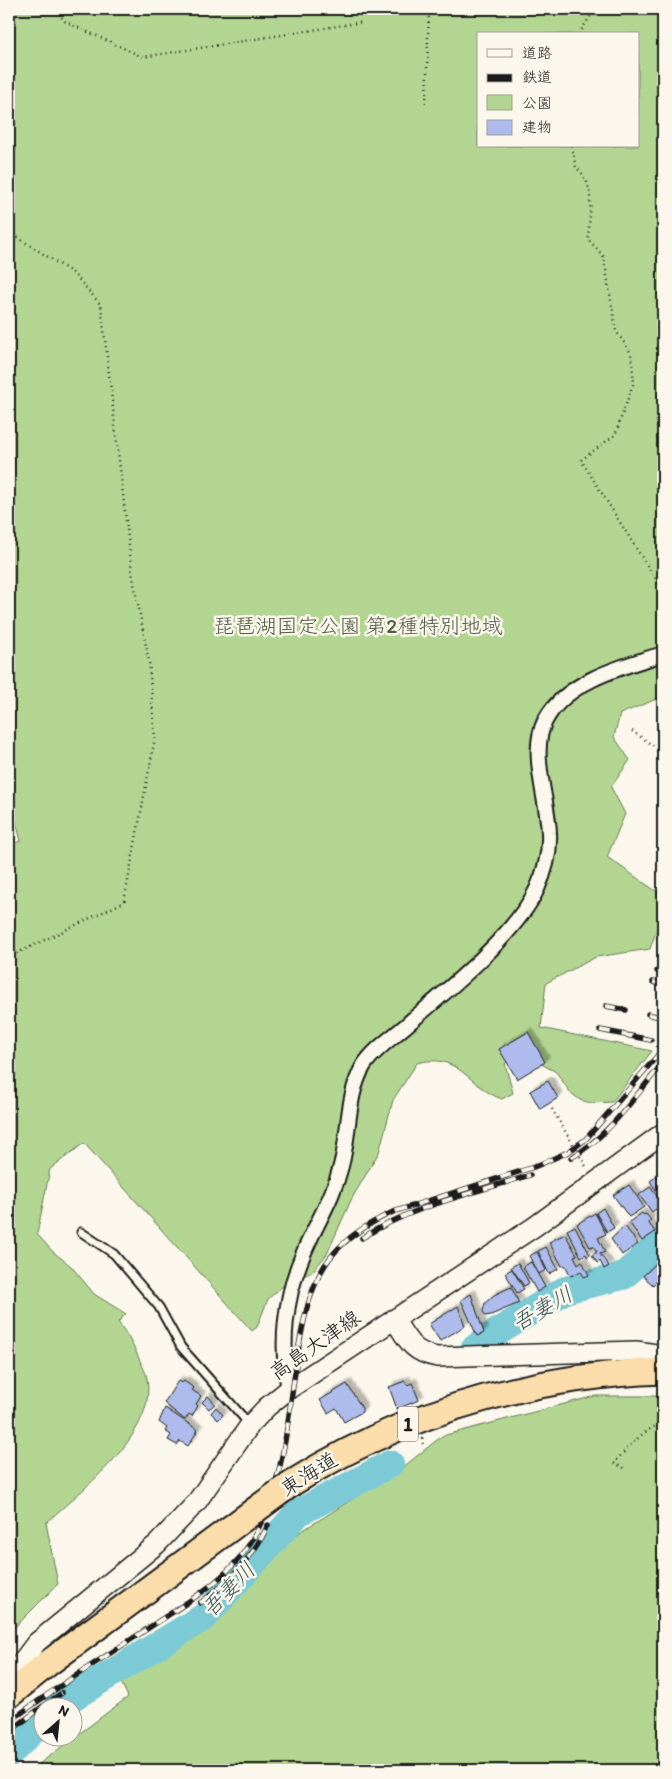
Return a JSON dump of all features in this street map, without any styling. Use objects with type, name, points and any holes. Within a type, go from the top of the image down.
[{"type":"highway","name":"東海道","points":[[9,1696],[47,1664],[292,1483],[353,1447],[461,1404],[532,1385],[567,1379],[663,1371]]},
{"type":"main road","name":"高島大津線","points":[[36,1643],[157,1544],[208,1487],[250,1425],[267,1407],[289,1389],[534,1227],[663,1133]]},
{"type":"main road","points":[[394,1319],[412,1346],[422,1354],[437,1357],[636,1351],[663,1355]]},
{"type":"main road","points":[[9,1660],[24,1647],[36,1643]]},
{"type":"main road","points":[[9,1679],[36,1643]]},
{"type":"street","points":[[289,1389],[284,1349],[292,1287],[301,1258],[336,1187],[343,1162],[355,1089],[364,1066],[383,1044],[411,1022],[492,947],[520,917],[536,890],[547,860],[550,835],[538,765],[544,722],[556,706],[569,694],[592,680],[663,654]]},
{"type":"lane","points":[[81,1232],[114,1254],[159,1306],[181,1347],[250,1425]]},
{"type":"path","points":[[56,9],[64,22],[143,57],[364,22]]},
{"type":"path","points":[[426,103],[429,9]]},
{"type":"path","points":[[579,32],[594,9]]},
{"type":"path","points":[[572,148],[576,168],[585,175],[589,186],[588,239],[604,257],[616,331],[631,353],[634,382],[615,435],[581,460],[663,591]]},
{"type":"path","points":[[9,232],[73,273],[101,305],[132,572],[149,662],[155,738],[124,902],[9,957]]},
{"type":"path","points":[[632,732],[663,752]]},
{"type":"path","points":[[552,1109],[588,1168]]},
{"type":"path","points":[[624,1468],[614,1463],[634,1441],[652,1427],[663,1423]]},
{"type":"green space","name":"琵琶湖国定公園 第2種特別地域","points":[[9,9],[386,9],[391,13],[408,9],[663,9],[663,700],[659,698],[620,714],[614,737],[630,760],[611,787],[625,814],[607,857],[663,896],[663,910],[650,949],[596,957],[546,983],[541,1028],[652,1051],[612,1102],[591,1103],[580,1100],[570,1092],[556,1072],[518,1051],[505,1064],[513,1093],[502,1099],[491,1094],[454,1066],[443,1062],[431,1061],[417,1063],[393,1100],[379,1152],[351,1200],[327,1254],[312,1272],[283,1286],[268,1299],[257,1327],[252,1331],[84,1143],[50,1169],[37,1234],[52,1251],[71,1266],[94,1294],[126,1314],[118,1322],[137,1354],[145,1373],[147,1379],[147,1400],[140,1420],[129,1440],[114,1459],[46,1523],[58,1584],[9,1633],[9,845],[21,841],[11,802],[9,802]]},
{"type":"green space","points":[[595,1396],[663,1396],[663,1770],[31,1770],[63,1746],[82,1746],[82,1732],[128,1697],[121,1682],[207,1629],[289,1539],[402,1468],[442,1436]]},
{"type":"building","points":[[528,1032],[545,1062],[517,1079],[499,1049]]},
{"type":"building","points":[[548,1081],[558,1098],[540,1109],[530,1091]]},
{"type":"building","points":[[657,1176],[663,1185],[663,1201],[650,1181]]},
{"type":"building","points":[[629,1185],[644,1207],[629,1217],[613,1195]]},
{"type":"building","points":[[650,1187],[663,1204],[652,1212],[639,1195]]},
{"type":"building","points":[[603,1208],[614,1228],[607,1232],[596,1213]]},
{"type":"building","points":[[595,1213],[606,1234],[598,1238],[605,1252],[600,1254],[609,1266],[604,1269],[600,1261],[597,1263],[592,1255],[597,1252],[593,1246],[590,1247],[577,1224]]},
{"type":"building","points":[[642,1213],[646,1214],[651,1220],[648,1222],[655,1232],[642,1241],[629,1222]]},
{"type":"building","points":[[575,1226],[590,1255],[587,1257],[586,1254],[581,1257],[567,1230]]},
{"type":"building","points":[[625,1226],[638,1244],[622,1255],[611,1239]]},
{"type":"building","points":[[565,1234],[577,1255],[574,1256],[578,1264],[582,1261],[589,1275],[584,1277],[581,1271],[571,1276],[565,1265],[562,1266],[549,1242]]},
{"type":"building","points":[[546,1247],[558,1269],[549,1274],[538,1251]]},
{"type":"building","points":[[537,1252],[546,1270],[539,1274],[529,1256]]},
{"type":"building","points":[[663,1257],[663,1274],[653,1285],[643,1276]]},
{"type":"building","points":[[531,1262],[545,1287],[537,1292],[523,1267]]},
{"type":"building","points":[[518,1263],[529,1283],[524,1286],[511,1267]]},
{"type":"building","points":[[512,1269],[524,1289],[517,1293],[505,1273]]},
{"type":"building","points":[[511,1287],[519,1303],[485,1316],[483,1311],[485,1303],[494,1295]]},
{"type":"building","points":[[471,1294],[484,1333],[477,1336],[461,1300]]},
{"type":"building","points":[[458,1306],[465,1326],[440,1341],[429,1324]]},
{"type":"building","points":[[178,1381],[182,1383],[184,1381],[201,1396],[192,1416],[189,1414],[185,1420],[164,1403]]},
{"type":"building","points":[[405,1381],[407,1385],[412,1383],[419,1400],[397,1409],[389,1387]]},
{"type":"building","points":[[347,1384],[362,1408],[362,1412],[344,1422],[336,1408],[328,1413],[320,1400]]},
{"type":"building","points":[[208,1396],[215,1404],[209,1409],[202,1402]]},
{"type":"building","points":[[216,1407],[223,1415],[218,1420],[211,1413]]},
{"type":"building","points":[[165,1408],[198,1430],[188,1446],[180,1441],[177,1445],[168,1440],[171,1435],[165,1431],[167,1428],[159,1422]]},
{"type":"waterway","name":"吾妻川","points":[[474,1349],[491,1336],[565,1290],[623,1276],[663,1241]]},
{"type":"waterway","name":"吾妻川","points":[[74,1696],[204,1617],[298,1513],[390,1464]]},
{"type":"waterway","name":"吾妻川","points":[[9,1754],[32,1731]]},
{"type":"railway","points":[[657,971],[663,973]]},
{"type":"railway","points":[[653,982],[663,984]]},
{"type":"railway","points":[[606,1006],[626,1010]]},
{"type":"railway","points":[[648,1014],[663,1018]]},
{"type":"railway","points":[[600,1030],[651,1040]]},
{"type":"railway","points":[[9,1722],[63,1684],[197,1596],[225,1573],[245,1551],[265,1514],[275,1486],[288,1424],[304,1320],[316,1282],[331,1256],[364,1227],[393,1212],[534,1167],[568,1152],[586,1139],[663,1049]]},
{"type":"railway","points":[[571,1158],[585,1149],[609,1127],[663,1063]]},
{"type":"railway","points":[[362,1238],[401,1217],[422,1209],[530,1175]]},
{"type":"railway","points":[[200,1603],[231,1578],[248,1559],[268,1525]]},
{"type":"railway","points":[[58,1696],[62,1693]]},
{"type":"railway","points":[[9,1732],[32,1715]]}]
